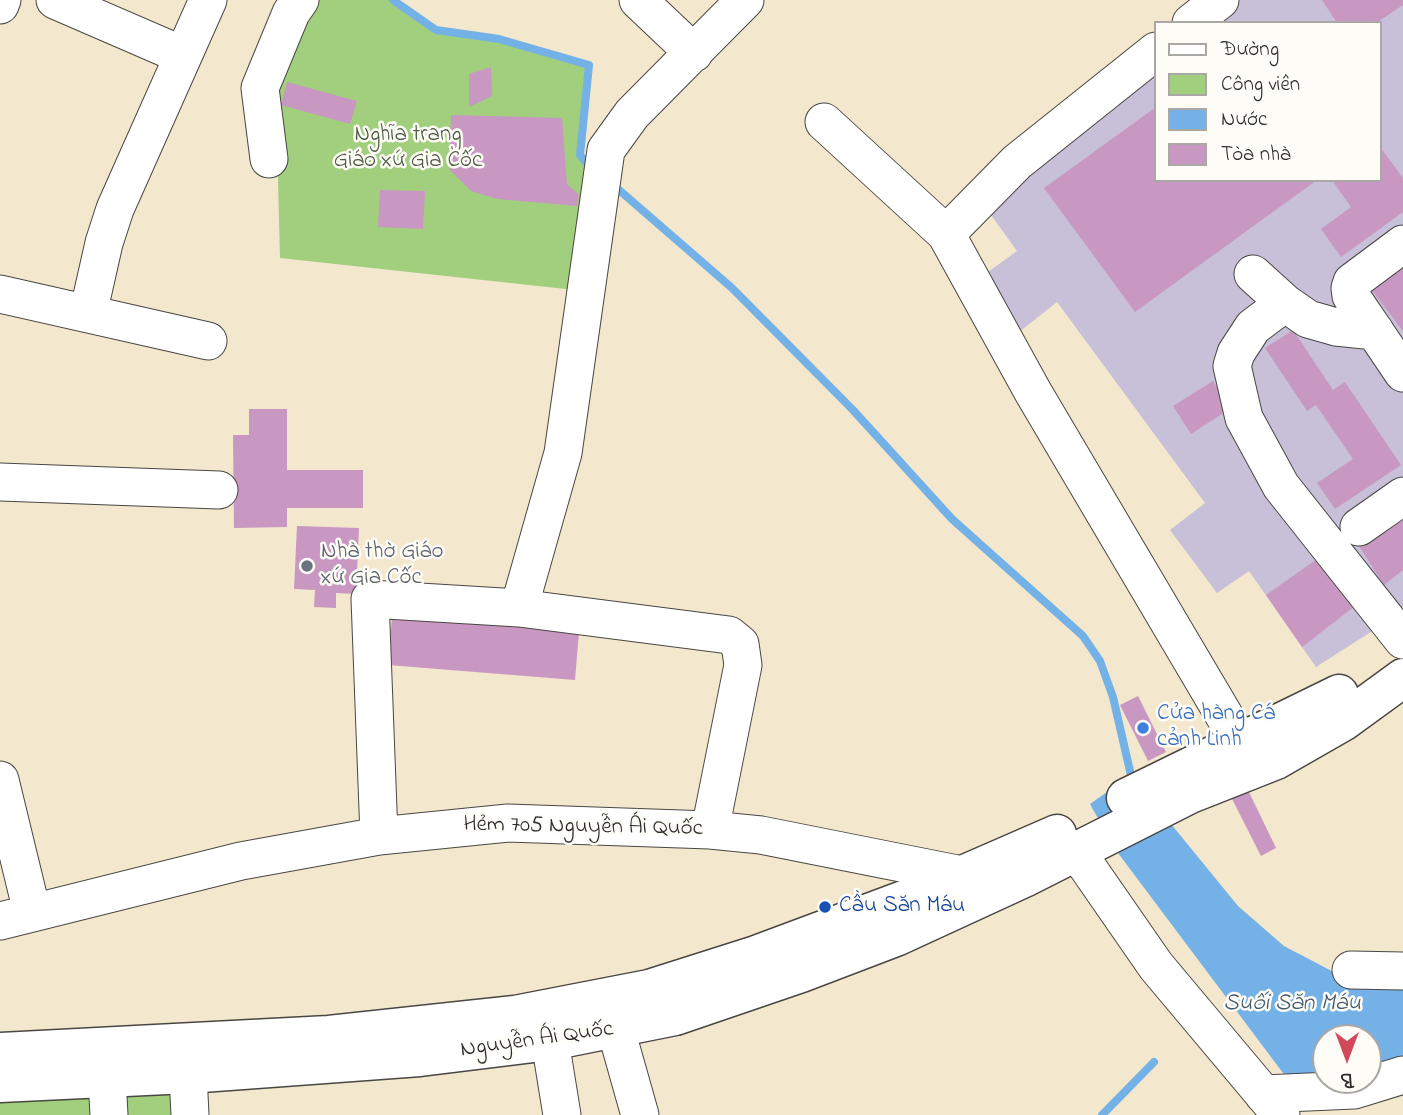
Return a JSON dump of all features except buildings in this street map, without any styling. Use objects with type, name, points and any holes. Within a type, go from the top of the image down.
[{"type":"main road","points":[[1072,843],[1183,783],[1241,744],[1363,681],[1403,652]]},
{"type":"main road","points":[[1183,783],[1276,760],[1344,720],[1403,678]]},
{"type":"main road","name":"Nguyễn Ái Quốc","points":[[0,1052],[329,1035],[515,1015],[649,989],[756,955],[962,875],[1072,843]]},
{"type":"main road","name":"Nguyễn Ái Quốc","points":[[0,1083],[188,1074],[419,1056],[550,1041],[616,1030],[675,1016],[802,973],[898,936],[1072,843]]},
{"type":"street","points":[[55,0],[182,55]]},
{"type":"street","points":[[88,314],[104,243],[115,209],[208,0]]},
{"type":"street","points":[[269,159],[260,88],[270,60],[300,0]]},
{"type":"street","points":[[638,0],[694,53]]},
{"type":"street","points":[[519,608],[563,453],[606,150],[632,114],[744,0]]},
{"type":"street","points":[[1194,21],[1220,0]]},
{"type":"street","points":[[946,234],[1017,162],[1154,53]]},
{"type":"street","points":[[824,122],[946,234],[1033,393],[1241,744]]},
{"type":"street","points":[[1403,244],[1352,282],[1350,288],[1351,296],[1403,373]]},
{"type":"street","points":[[1253,274],[1285,303],[1317,321],[1336,327],[1375,331]]},
{"type":"street","points":[[0,294],[208,341]]},
{"type":"street","points":[[1285,303],[1253,327],[1236,353],[1232,366],[1244,418],[1281,486],[1403,640]]},
{"type":"street","points":[[0,482],[219,490]]},
{"type":"street","points":[[1359,527],[1403,496]]},
{"type":"street","points":[[379,836],[370,599],[519,608],[729,635],[740,644],[743,665],[710,830]]},
{"type":"street","points":[[0,780],[16,916]]},
{"type":"street","name":"Hẻm 705 Nguyễn Ái Quốc","points":[[16,916],[205,869],[379,836],[508,823],[710,830],[806,841],[962,875]]},
{"type":"street","points":[[1072,843],[1156,966],[1221,1047],[1272,1104],[1354,1090],[1403,1075]]},
{"type":"street","points":[[1351,970],[1403,971]]},
{"type":"street","points":[[616,1030],[640,1115]]},
{"type":"street","points":[[550,1041],[562,1115]]},
{"type":"street","points":[[188,1074],[190,1115]]},
{"type":"street","points":[[107,1078],[108,1115]]},
{"type":"shaded area","points":[[1235,0],[1403,0],[1403,607],[1377,628],[1316,667],[1249,571],[1217,593],[1170,530],[1205,503],[1057,302],[1014,336],[981,277],[1017,251],[986,208],[1154,65],[1154,182],[1382,182],[1382,21],[1209,21]]},
{"type":"green space","name":"Nghĩa trang Giáo xứ Gia Cốc","points":[[311,0],[393,0],[436,30],[499,39],[589,65],[580,155],[594,171],[575,290],[280,258],[277,141],[272,78]]},
{"type":"green space","points":[[179,1089],[180,1115],[0,1115],[0,1097]]},
{"type":"water","name":"Suối Săn Máu","points":[[1131,775],[1238,906],[1284,946],[1347,979],[1403,980],[1403,1064],[1382,1071],[1382,1024],[1312,1024],[1312,1080],[1289,1081],[1115,849],[1090,804]]},
{"type":"waterway","points":[[393,0],[436,30],[499,39],[589,65],[580,155],[592,169]]},
{"type":"waterway","points":[[611,183],[732,288],[853,410],[952,519],[1083,636],[1100,661],[1113,697],[1133,784]]},
{"type":"waterway","name":"Suối Săn Máu","points":[[1102,1115],[1154,1062]]},
{"type":"place","name":"Nhà thờ Giáo xứ Gia Cốc","points":[[307,566]]},
{"type":"place","name":"Cửa hàng Cá cảnh Linh","points":[[1143,728]]},
{"type":"place","name":"Cầu Săn Máu","points":[[825,907]]}]
